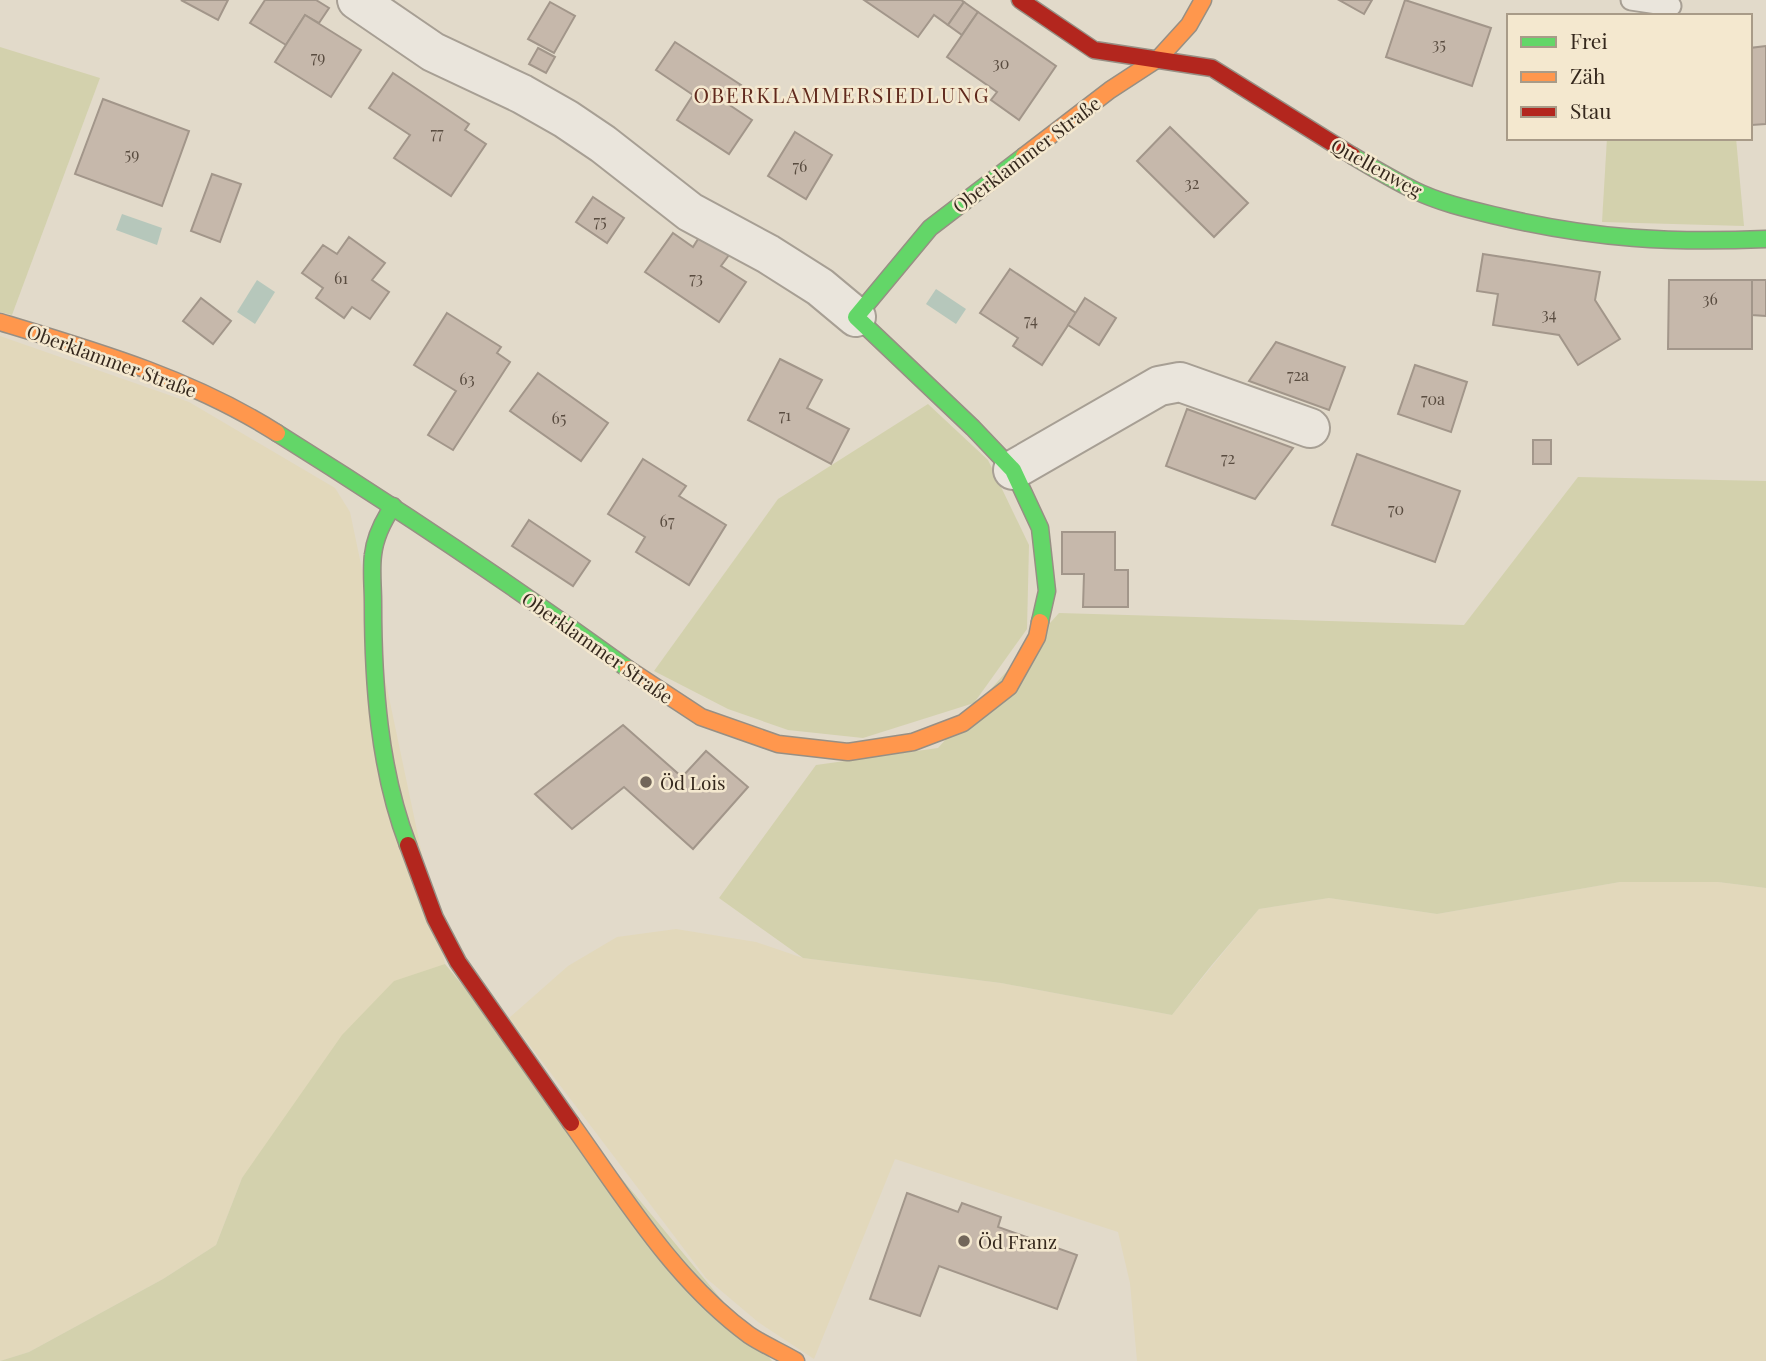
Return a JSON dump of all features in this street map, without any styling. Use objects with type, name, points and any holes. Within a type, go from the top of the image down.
[{"type":"street","name":"Oberklammer Straße","points":[[0,322],[109,355],[187,384],[257,420],[393,506],[540,605],[649,684],[701,716],[778,744],[848,752],[913,742],[963,723],[1009,687],[1037,637],[1047,591],[1040,528],[1013,470],[973,428],[856,317],[820,287],[768,254],[690,212],[603,144],[566,119],[522,94],[433,52],[357,0]]},
{"type":"street","name":"Quellenweg","points":[[1020,0],[1094,50],[1212,68],[1345,152],[1416,191],[1480,212],[1552,229],[1618,238],[1693,242],[1766,239]]},
{"type":"street","name":"Oberklammer Straße","points":[[856,317],[930,228],[1110,90],[1159,58],[1189,25],[1203,0]]},
{"type":"street","points":[[1013,470],[1159,386],[1180,382],[1310,428]]},
{"type":"street","points":[[393,506],[380,526],[373,554],[373,630],[378,699],[388,777],[403,833],[435,918],[457,962],[658,1244],[693,1286],[750,1335],[796,1361]]},
{"type":"lane","points":[[1631,0],[1671,6]]},
{"type":"shaded area","points":[[0,47],[100,78],[12,315],[0,312]]},
{"type":"shaded area","points":[[1607,140],[1736,140],[1744,226],[1602,222]]},
{"type":"shaded area","points":[[122,214],[162,228],[157,245],[116,230]]},
{"type":"shaded area","points":[[257,280],[275,292],[255,324],[237,312]]},
{"type":"shaded area","points":[[936,289],[966,309],[956,324],[926,304]]},
{"type":"shaded area","points":[[0,336],[189,402],[335,488],[350,512],[445,964],[242,1178],[216,1245],[163,1279],[29,1352],[0,1361]]},
{"type":"shaded area","points":[[928,404],[988,460],[1029,545],[1027,629],[974,703],[863,738],[788,730],[728,709],[654,671],[778,499]]},
{"type":"shaded area","points":[[1578,477],[1766,481],[1766,888],[1718,882],[1620,882],[1437,914],[1329,898],[1259,909],[1172,1015],[1001,983],[803,958],[719,898],[816,765],[938,748],[1059,613],[1464,625]]},
{"type":"shaded area","points":[[1620,882],[1718,882],[1766,888],[1766,1361],[1137,1361],[1130,1283],[1118,1232],[895,1159],[814,1359],[758,1322],[706,1278],[509,1018],[568,966],[617,937],[676,929],[756,942],[803,958],[1001,983],[1172,1015],[1259,909],[1329,898],[1437,914]]},
{"type":"shaded area","points":[[445,964],[772,1361],[0,1361],[29,1352],[163,1279],[216,1245],[242,1178],[342,1035],[394,981]]},
{"type":"building","points":[[181,0],[228,0],[218,20]]},
{"type":"building","points":[[265,0],[316,0],[329,8],[319,23],[305,15],[286,45],[250,23]]},
{"type":"building","points":[[864,0],[964,2],[948,25],[934,15],[918,37]]},
{"type":"building","points":[[1339,0],[1372,0],[1364,14]]},
{"type":"building","points":[[1405,0],[1491,28],[1472,86],[1386,57]]},
{"type":"building","points":[[550,2],[575,16],[554,53],[528,39]]},
{"type":"building","points":[[964,2],[978,12],[962,35],[948,25]]},
{"type":"building","points":[[978,12],[1056,66],[1019,120],[991,100],[997,92],[947,57]]},
{"type":"building","points":[[305,15],[361,50],[331,97],[275,62]]},
{"type":"building","points":[[675,42],[741,85],[728,104],[752,120],[729,154],[677,120],[693,95],[656,70]]},
{"type":"building","points":[[1766,46],[1766,124],[1752,125],[1752,48]]},
{"type":"building","points":[[538,48],[555,57],[546,73],[529,64]]},
{"type":"building","points":[[393,73],[469,124],[465,130],[486,144],[451,196],[394,158],[410,135],[369,108]]},
{"type":"building","points":[[103,99],[189,131],[162,206],[75,174]]},
{"type":"building","points":[[1170,127],[1248,203],[1214,237],[1137,161]]},
{"type":"building","points":[[795,132],[832,155],[806,199],[768,176]]},
{"type":"building","points":[[212,174],[241,184],[220,242],[191,231]]},
{"type":"building","points":[[593,197],[624,218],[607,243],[576,222]]},
{"type":"building","points":[[673,233],[693,247],[700,236],[729,255],[721,266],[746,282],[719,322],[645,272]]},
{"type":"building","points":[[349,237],[385,263],[372,280],[389,292],[370,319],[352,307],[344,318],[316,298],[323,288],[302,273],[323,245],[337,254]]},
{"type":"building","points":[[1483,254],[1600,272],[1595,300],[1620,339],[1578,365],[1559,335],[1493,325],[1498,294],[1477,291]]},
{"type":"building","points":[[1010,269],[1076,313],[1042,365],[1013,346],[1018,338],[980,313]]},
{"type":"building","points":[[1669,280],[1752,280],[1752,349],[1668,349]]},
{"type":"building","points":[[1752,280],[1766,280],[1766,316],[1752,315]]},
{"type":"building","points":[[201,298],[231,321],[213,344],[183,321]]},
{"type":"building","points":[[1085,298],[1116,318],[1099,345],[1068,325]]},
{"type":"building","points":[[447,313],[501,347],[497,353],[510,362],[453,450],[428,435],[456,391],[414,365]]},
{"type":"building","points":[[1276,342],[1345,367],[1329,410],[1249,381]]},
{"type":"building","points":[[780,359],[822,380],[807,408],[849,429],[831,464],[748,420]]},
{"type":"building","points":[[1415,365],[1467,382],[1451,432],[1398,414]]},
{"type":"building","points":[[538,373],[608,423],[581,461],[510,411]]},
{"type":"building","points":[[1187,409],[1293,448],[1255,499],[1166,466]]},
{"type":"building","points":[[1533,440],[1551,440],[1551,464],[1533,464]]},
{"type":"building","points":[[1357,454],[1460,491],[1435,562],[1332,525]]},
{"type":"building","points":[[643,459],[686,486],[679,496],[726,525],[689,585],[636,552],[645,537],[608,514]]},
{"type":"building","points":[[529,520],[590,561],[573,586],[512,546]]},
{"type":"building","points":[[1062,532],[1115,532],[1115,570],[1128,570],[1128,607],[1083,607],[1084,574],[1062,574]]},
{"type":"building","name":"Öd Lois","points":[[623,725],[682,777],[706,751],[748,787],[693,849],[624,787],[572,829],[535,794]]},
{"type":"building","name":"Öd Franz","points":[[907,1193],[958,1212],[962,1203],[1001,1217],[998,1227],[1077,1255],[1057,1309],[939,1266],[920,1316],[870,1299]]},
{"type":"traffic: fast","points":[[1024,156],[930,228],[856,317],[973,428],[1013,470],[1040,528],[1047,591],[1040,622]]},
{"type":"traffic: fast","points":[[1353,156],[1434,199],[1535,224],[1633,238],[1766,239]]},
{"type":"traffic: fast","points":[[277,433],[455,548],[628,669]]},
{"type":"traffic: fast","points":[[393,506],[380,529],[373,555],[374,664],[384,757],[390,787],[408,845]]},
{"type":"traffic: slow","points":[[1024,156],[1110,90],[1159,58],[1189,25],[1203,0]]},
{"type":"traffic: slow","points":[[0,322],[143,368],[211,397],[277,433]]},
{"type":"traffic: slow","points":[[628,669],[701,717],[778,744],[848,752],[913,742],[963,723],[1009,687],[1037,637],[1040,622]]},
{"type":"traffic: slow","points":[[571,1123],[652,1236],[697,1289],[749,1335],[796,1361]]},
{"type":"traffic: jam","points":[[1020,0],[1094,50],[1212,68],[1353,156]]},
{"type":"traffic: jam","points":[[408,845],[435,918],[458,962],[571,1123]]},
{"type":"place","name":"Öd Lois","points":[[646,782]]},
{"type":"place","name":"Öd Franz","points":[[964,1241]]},
{"type":"district","name":"OBERKLAMMERSIEDLUNG","points":[[842,94]]}]
